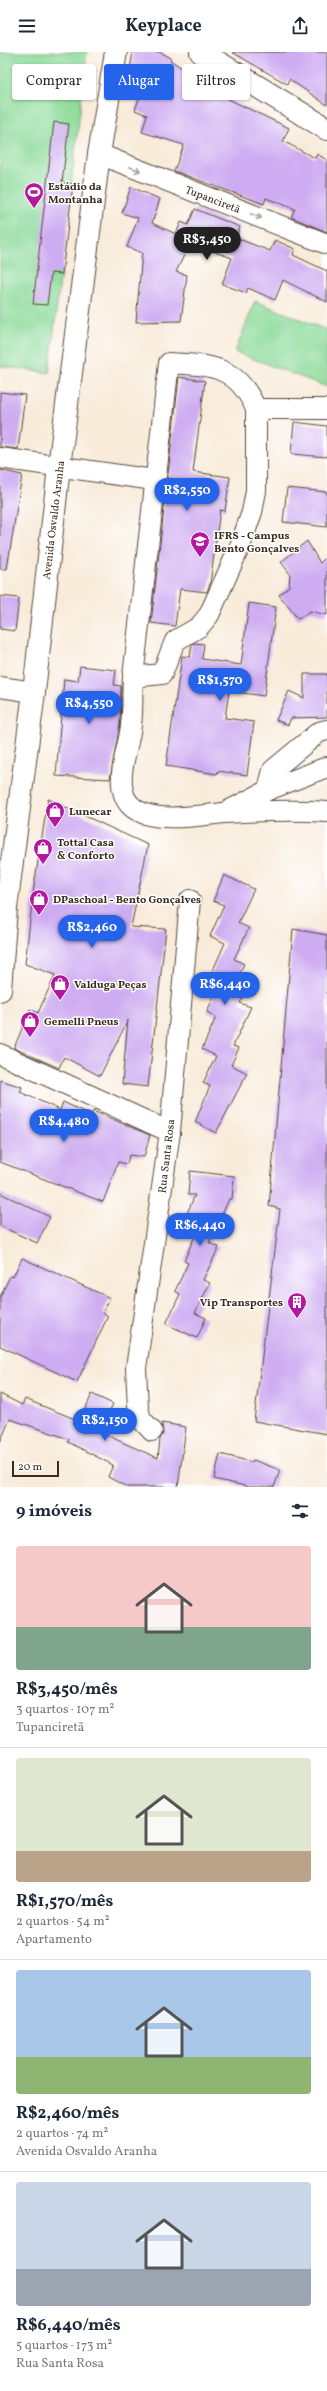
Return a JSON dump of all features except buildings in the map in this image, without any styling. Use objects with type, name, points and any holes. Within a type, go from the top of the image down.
[{"type":"main road","name":"Avenida Osvaldo Aranha","points":[[0,990],[3,907],[34,692],[59,467],[99,154],[116,52]]},
{"type":"main road","points":[[201,52],[327,129]]},
{"type":"street","name":"Tupanciretã","points":[[99,154],[327,244]]},
{"type":"street","points":[[133,677],[162,674],[175,641],[199,627],[209,615],[240,546],[252,512],[256,491],[256,408],[241,386],[219,368],[209,365],[169,362],[154,480],[133,677],[132,724],[122,780],[123,792],[128,802],[136,808],[150,815],[168,818],[188,819],[222,813],[327,812]]},
{"type":"street","points":[[256,408],[327,409]]},
{"type":"street","points":[[0,458],[154,480]]},
{"type":"street","points":[[0,687],[34,692]]},
{"type":"street","points":[[268,790],[273,770],[319,732],[327,730]]},
{"type":"street","points":[[222,813],[268,790],[327,767]]},
{"type":"street","name":"Rua Santa Rosa","points":[[152,1431],[141,1419],[138,1408],[136,1368],[170,1132],[190,900]]},
{"type":"street","points":[[0,1054],[170,1132]]},
{"type":"green space","name":"Estádio da Montanha","points":[[0,52],[87,52],[86,64],[12,64],[12,100],[81,100],[49,373],[0,366]]},
{"type":"green space","points":[[255,301],[327,330],[327,387],[235,352]]},
{"type":"place","name":"Estádio da Montanha","points":[[34,209]]},
{"type":"place","name":"IFRS - Campus Bento Gonçalves","points":[[200,558]]},
{"type":"place","name":"Lunecar","points":[[55,828]]},
{"type":"place","name":"Tottal Casa & Conforto","points":[[43,865]]},
{"type":"place","name":"DPaschoal - Bento Gonçalves","points":[[39,916]]},
{"type":"place","name":"Valduga Peças","points":[[60,1001]]},
{"type":"place","name":"Gemelli Pneus","points":[[30,1038]]},
{"type":"place","name":"Vip Transportes","points":[[297,1319]]}]
